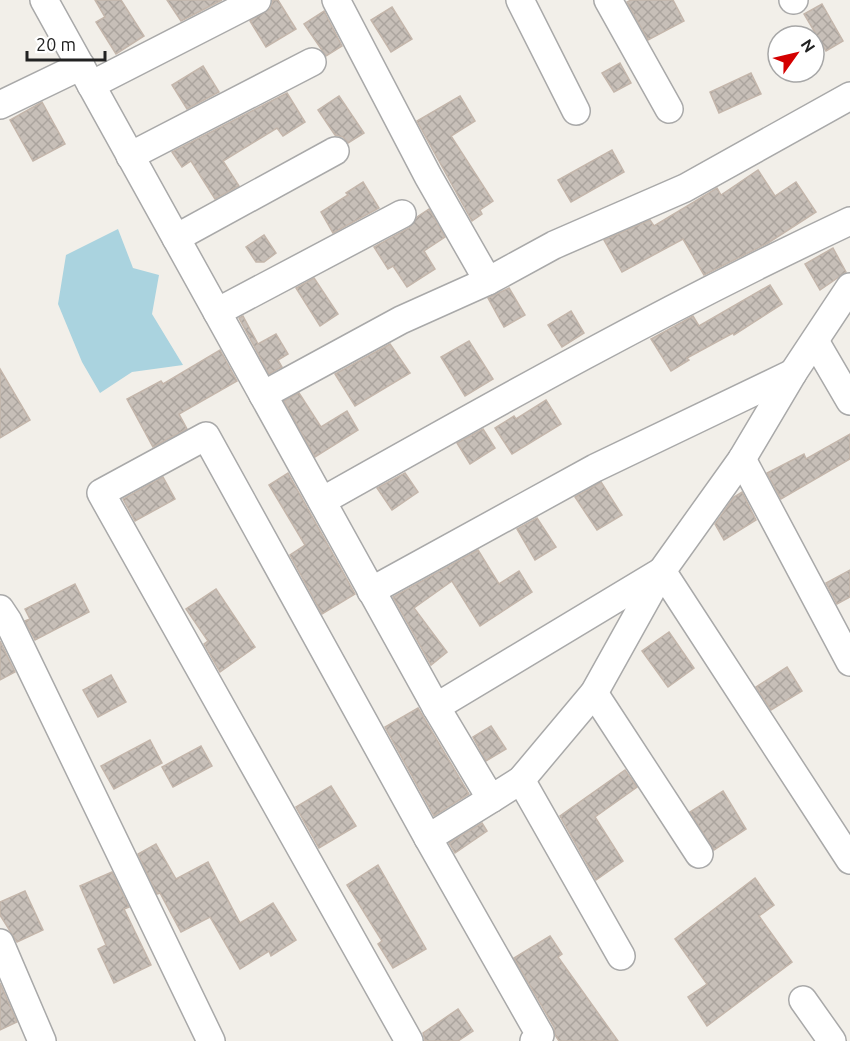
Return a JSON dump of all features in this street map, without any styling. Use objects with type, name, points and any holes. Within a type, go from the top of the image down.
[{"type":"street","points":[[44,0],[436,707],[491,799]]},
{"type":"street","points":[[0,105],[86,76],[257,0]]},
{"type":"street","points":[[336,0],[406,136],[488,281]]},
{"type":"street","points":[[520,0],[576,111]]},
{"type":"street","points":[[608,0],[669,109]]},
{"type":"street","points":[[130,156],[312,63]]},
{"type":"street","points":[[263,394],[401,320],[488,281],[554,245],[685,188],[850,96]]},
{"type":"street","points":[[176,238],[335,151]]},
{"type":"street","points":[[217,312],[402,214]]},
{"type":"street","points":[[322,501],[588,353],[738,273],[850,221]]},
{"type":"street","points":[[428,838],[521,780],[594,693],[662,571],[742,459],[793,373],[850,287]]},
{"type":"street","points":[[815,341],[850,401]]},
{"type":"street","points":[[372,591],[595,468],[793,373]]},
{"type":"street","points":[[410,1041],[101,492],[206,436],[428,838],[540,1035],[534,1041]]},
{"type":"street","points":[[742,459],[850,662]]},
{"type":"street","points":[[436,707],[662,571]]},
{"type":"street","points":[[662,571],[850,860]]},
{"type":"street","points":[[2,618],[211,1041]]},
{"type":"street","points":[[594,693],[699,854]]},
{"type":"street","points":[[521,780],[621,956]]},
{"type":"street","points":[[0,942],[42,1041]]},
{"type":"street","points":[[803,1000],[832,1041]]},
{"type":"water","points":[[118,229],[133,268],[159,275],[152,314],[183,365],[132,372],[100,393],[82,362],[58,304],[66,255]]},
{"type":"building","points":[[95,0],[121,0],[144,36],[116,54],[96,22],[105,17]]},
{"type":"building","points":[[167,0],[222,0],[181,21]]},
{"type":"building","points":[[273,0],[278,0],[296,29],[266,47],[250,21],[270,9]]},
{"type":"building","points":[[631,0],[673,0],[684,21],[648,40],[627,2]]},
{"type":"building","points":[[822,4],[843,41],[826,51],[826,24],[810,24],[804,14]]},
{"type":"building","points":[[392,7],[412,39],[391,52],[371,20]]},
{"type":"building","points":[[324,11],[342,46],[326,56],[304,24]]},
{"type":"building","points":[[620,63],[631,83],[614,92],[602,73]]},
{"type":"building","points":[[203,66],[219,92],[187,109],[172,85]]},
{"type":"building","points":[[751,73],[761,94],[719,113],[710,92]]},
{"type":"building","points":[[287,93],[305,122],[283,136],[277,128],[223,161],[239,186],[215,199],[191,161],[182,167],[172,152]]},
{"type":"building","points":[[339,96],[364,133],[348,143],[343,137],[335,135],[318,110]]},
{"type":"building","points":[[460,96],[475,121],[451,136],[493,201],[480,210],[482,214],[472,221],[417,121]]},
{"type":"building","points":[[42,102],[65,144],[33,161],[10,120]]},
{"type":"building","points":[[612,150],[624,172],[571,202],[558,180]]},
{"type":"building","points":[[758,170],[775,196],[796,182],[816,212],[768,243],[704,275],[683,239],[622,272],[604,240],[650,220],[654,226],[717,188],[721,195]]},
{"type":"building","points":[[363,182],[379,208],[333,233],[321,212],[348,195],[346,193]]},
{"type":"building","points":[[429,209],[445,237],[424,251],[435,269],[407,287],[393,266],[388,269],[374,247],[409,228],[417,217]]},
{"type":"building","points":[[264,235],[276,253],[264,262],[256,262],[246,247]]},
{"type":"building","points":[[833,248],[846,272],[820,290],[805,264]]},
{"type":"building","points":[[314,278],[338,314],[320,326],[296,288]]},
{"type":"building","points":[[770,285],[782,304],[734,335],[733,333],[687,358],[689,360],[671,371],[651,339],[693,316],[699,326]]},
{"type":"building","points":[[509,288],[525,315],[504,327],[488,298]]},
{"type":"building","points":[[571,311],[584,333],[562,347],[548,325]]},
{"type":"building","points":[[243,316],[258,344],[276,334],[288,354],[278,360],[282,367],[269,374],[239,318]]},
{"type":"building","points":[[469,341],[493,379],[465,396],[441,357]]},
{"type":"building","points":[[390,344],[410,373],[355,406],[335,374]]},
{"type":"building","points":[[220,350],[237,381],[179,414],[187,429],[153,447],[127,399],[161,381],[163,384]]},
{"type":"building","points":[[0,369],[30,420],[0,438]]},
{"type":"building","points":[[299,393],[321,427],[347,411],[358,430],[315,457],[284,401]]},
{"type":"building","points":[[546,400],[561,424],[512,454],[495,428],[514,416],[516,419]]},
{"type":"building","points":[[483,429],[495,448],[470,464],[457,443]]},
{"type":"building","points":[[850,434],[850,459],[781,499],[767,473],[804,454],[806,459]]},
{"type":"building","points":[[288,473],[355,594],[322,614],[290,555],[305,545],[269,485]]},
{"type":"building","points":[[405,473],[418,492],[392,510],[377,488]]},
{"type":"building","points":[[163,477],[175,499],[135,521],[123,499]]},
{"type":"building","points":[[601,482],[622,515],[597,530],[575,497]]},
{"type":"building","points":[[742,492],[756,520],[724,540],[715,524],[734,497]]},
{"type":"building","points":[[537,518],[556,547],[535,560],[517,529]]},
{"type":"building","points":[[478,550],[499,584],[519,571],[532,592],[480,626],[452,581],[414,608],[447,652],[431,665],[393,597]]},
{"type":"building","points":[[850,570],[850,597],[837,604],[826,583]]},
{"type":"building","points":[[75,584],[89,612],[35,640],[25,621],[30,619],[25,609]]},
{"type":"building","points":[[216,589],[255,647],[220,672],[204,644],[208,641],[186,609]]},
{"type":"building","points":[[669,632],[694,668],[668,687],[642,651]]},
{"type":"building","points":[[0,641],[15,672],[0,680]]},
{"type":"building","points":[[787,667],[802,691],[771,710],[756,687]]},
{"type":"building","points":[[111,675],[126,702],[98,717],[83,690]]},
{"type":"building","points":[[418,708],[469,794],[434,816],[385,727]]},
{"type":"building","points":[[491,726],[506,749],[486,761],[473,737]]},
{"type":"building","points":[[150,740],[162,763],[114,789],[101,766]]},
{"type":"building","points":[[201,746],[212,766],[173,787],[162,767]]},
{"type":"building","points":[[625,770],[637,787],[595,817],[623,861],[596,880],[560,816]]},
{"type":"building","points":[[331,786],[356,826],[319,848],[296,807]]},
{"type":"building","points":[[723,791],[746,829],[714,850],[690,812]]},
{"type":"building","points":[[482,823],[487,831],[455,853],[449,843]]},
{"type":"building","points":[[156,844],[176,879],[208,862],[240,923],[273,903],[296,940],[271,956],[269,951],[240,969],[210,917],[181,932],[160,893],[157,894],[138,854]]},
{"type":"building","points":[[378,865],[426,949],[393,968],[378,944],[382,941],[347,885]]},
{"type":"building","points":[[112,872],[129,907],[124,909],[151,965],[114,983],[98,949],[106,945],[80,886]]},
{"type":"building","points":[[755,878],[774,905],[759,916],[792,962],[707,1026],[688,997],[707,984],[675,939]]},
{"type":"building","points":[[25,891],[43,930],[17,942],[0,915],[0,902]]},
{"type":"building","points":[[550,936],[562,954],[558,957],[618,1041],[559,1041],[555,1035],[554,1027],[514,958]]},
{"type":"building","points":[[0,983],[17,1022],[0,1030]]},
{"type":"building","points":[[458,1009],[473,1031],[458,1041],[425,1041],[423,1033]]}]
